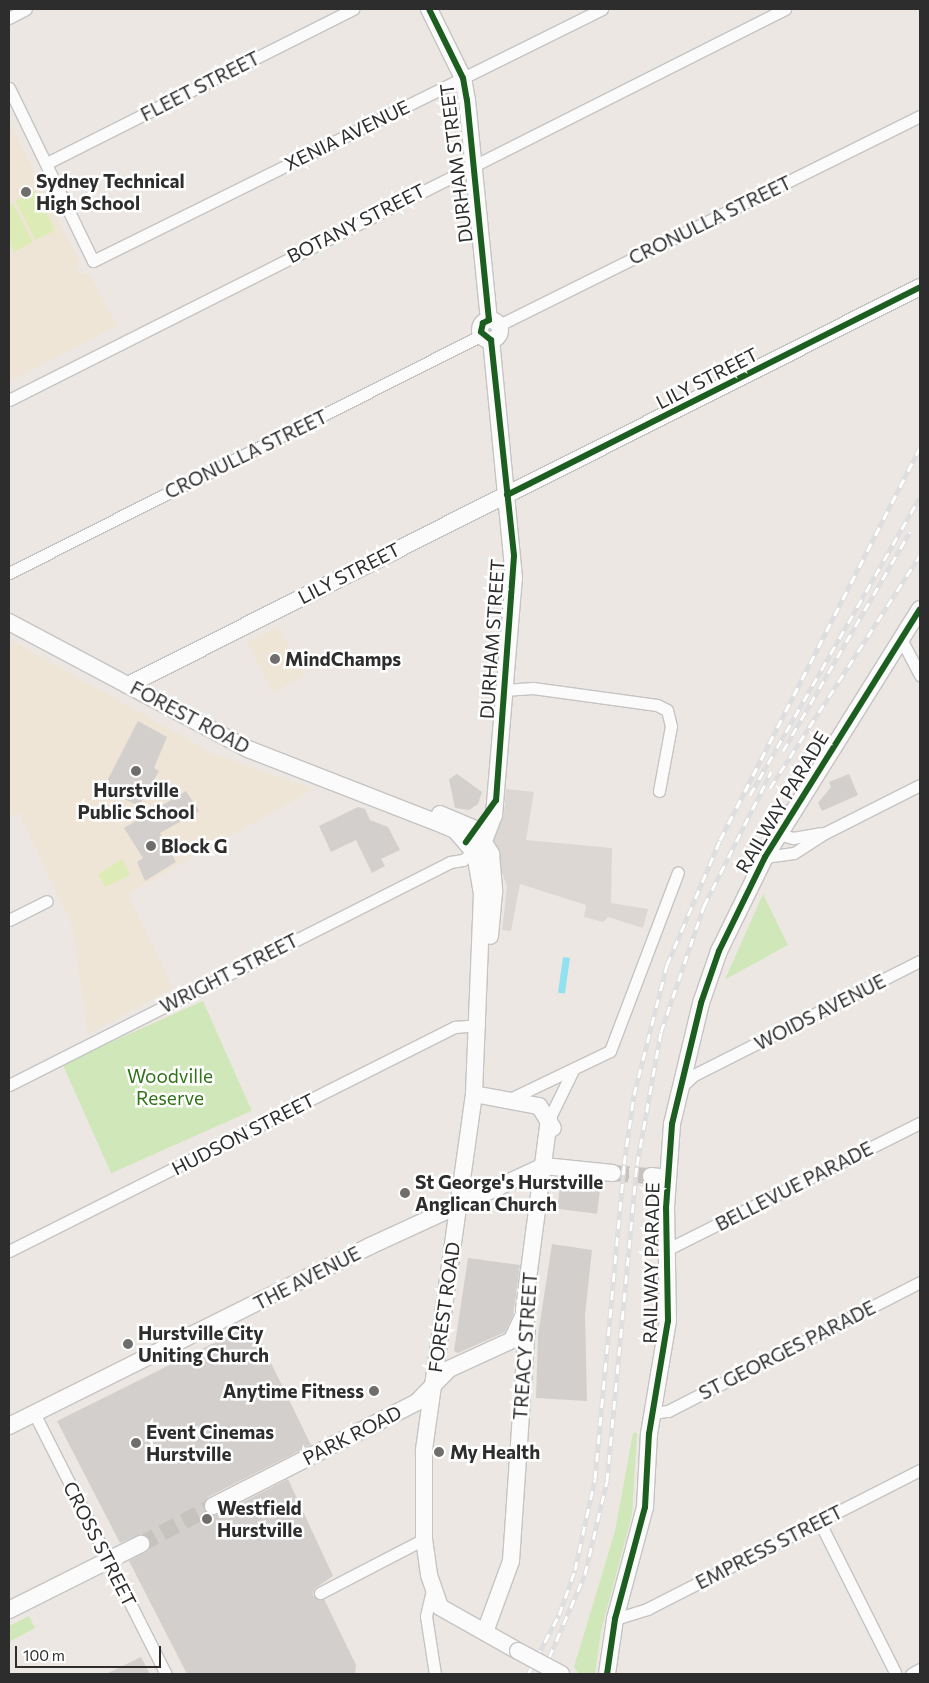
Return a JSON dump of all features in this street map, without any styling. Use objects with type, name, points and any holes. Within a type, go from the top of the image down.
[{"type":"street","points":[[9,18],[26,9]]},
{"type":"street","name":"FLEET STREET","points":[[47,163],[353,9]]},
{"type":"street","name":"DURHAM STREET","points":[[429,9],[462,78],[494,322]]},
{"type":"street","name":"XENIA AVENUE","points":[[47,163],[93,262],[602,9]]},
{"type":"street","name":"BOTANY STREET","points":[[9,400],[473,164],[785,9]]},
{"type":"street","points":[[9,88],[47,163]]},
{"type":"street","name":"CRONULLA STREET","points":[[494,322],[920,116]]},
{"type":"street","name":"LILY STREET","points":[[128,685],[920,287]]},
{"type":"street","points":[[486,338],[481,326],[494,322]]},
{"type":"street","name":"DURHAM STREET","points":[[475,841],[496,800],[514,567],[507,495],[486,338]]},
{"type":"street","name":"CRONULLA STREET","points":[[9,573],[486,338]]},
{"type":"street","name":"RAILWAY PARADE","points":[[607,1674],[615,1619],[645,1507],[653,1413],[668,1322],[667,1178],[678,1091],[685,1059],[719,950],[764,857],[920,609]]},
{"type":"street","name":"FOREST ROAD","points":[[9,622],[248,749],[443,824],[475,841],[482,879],[479,1025],[476,1070],[424,1452],[424,1539],[432,1590],[440,1607],[485,1632]]},
{"type":"street","points":[[902,639],[920,675]]},
{"type":"street","points":[[504,690],[533,688],[657,705],[667,710],[671,726],[659,791]]},
{"type":"street","points":[[764,857],[794,852],[825,832],[920,785]]},
{"type":"street","points":[[778,834],[793,838],[825,832]]},
{"type":"street","name":"WRIGHT STREET","points":[[9,1085],[450,862],[475,841]]},
{"type":"street","points":[[505,1099],[606,1055],[617,1039],[643,956],[678,872]]},
{"type":"street","points":[[9,920],[47,901]]},
{"type":"street","name":"WOIDS AVENUE","points":[[678,1091],[694,1075],[920,961]]},
{"type":"street","name":"HUDSON STREET","points":[[9,1251],[446,1032],[462,1025],[479,1025]]},
{"type":"street","points":[[685,1059],[719,1062]]},
{"type":"street","points":[[476,1070],[486,1086],[505,1099]]},
{"type":"street","points":[[550,1119],[573,1070]]},
{"type":"street","points":[[542,1082],[553,1088],[558,1099]]},
{"type":"street","points":[[474,1094],[539,1106],[550,1119],[555,1134],[556,1156],[576,1169]]},
{"type":"street","name":"TREACY STREET","points":[[485,1632],[499,1599],[512,1550],[526,1329],[524,1309],[550,1119]]},
{"type":"street","name":"BELLEVUE PARADE","points":[[668,1249],[920,1123]]},
{"type":"street","points":[[544,1166],[613,1173]]},
{"type":"street","name":"THE AVENUE","points":[[9,1426],[459,1204],[515,1182],[544,1166]]},
{"type":"street","points":[[538,1209],[552,1178],[559,1172],[576,1169]]},
{"type":"street","points":[[651,1176],[667,1178]]},
{"type":"street","points":[[515,1182],[534,1191],[538,1209]]},
{"type":"street","name":"ST GEORGES PARADE","points":[[653,1413],[668,1411],[920,1282]]},
{"type":"street","name":"PARK ROAD","points":[[213,1506],[409,1407],[453,1367],[512,1340],[520,1328],[524,1309]]},
{"type":"street","name":"CROSS STREET","points":[[34,1413],[166,1674]]},
{"type":"street","name":"EMPRESS STREET","points":[[615,1619],[647,1609],[920,1470]]},
{"type":"street","points":[[819,1521],[897,1673]]},
{"type":"street","points":[[320,1593],[424,1539]]},
{"type":"street","points":[[9,1610],[141,1544]]},
{"type":"street","name":"FOREST ROAD","points":[[432,1590],[426,1616],[435,1674]]},
{"type":"street","points":[[499,1599],[502,1630],[518,1651]]},
{"type":"street","points":[[485,1632],[561,1674]]},
{"type":"street","points":[[911,1674],[920,1669]]},
{"type":"shaded area","name":"Sydney Technical High School","points":[[9,121],[80,263],[76,269],[79,274],[89,273],[117,326],[9,382]]},
{"type":"shaded area","name":"MindChamps","points":[[279,626],[304,676],[272,692],[247,642]]},
{"type":"shaded area","name":"Hurstville Public School","points":[[9,639],[212,753],[313,789],[128,894],[173,988],[88,1034],[72,926],[19,813],[9,817]]},
{"type":"shaded area","points":[[506,789],[534,792],[526,840],[612,848],[611,903],[648,909],[643,928],[608,917],[603,922],[584,917],[586,905],[520,884],[511,931],[502,930],[507,887],[491,839],[504,814]]},
{"type":"green space","points":[[35,191],[55,230],[35,240],[15,201]]},
{"type":"green space","points":[[13,203],[33,242],[14,252],[9,242],[9,205]]},
{"type":"green space","points":[[122,859],[130,875],[105,887],[98,874]]},
{"type":"green space","points":[[763,894],[788,945],[726,979],[726,977]]},
{"type":"green space","name":"Woodville Reserve","points":[[203,1001],[252,1111],[111,1173],[62,1064]]},
{"type":"green space","points":[[633,1433],[637,1433],[632,1515],[601,1631],[595,1674],[579,1674],[574,1667],[615,1531]]},
{"type":"green space","points":[[29,1616],[35,1628],[9,1642],[9,1626]]},
{"type":"water","points":[[563,957],[570,958],[565,994],[558,993]]},
{"type":"building","points":[[138,721],[167,737],[154,768],[159,771],[139,806],[124,799],[127,787],[114,794],[108,779]]},
{"type":"building","points":[[457,774],[482,792],[478,804],[469,810],[455,808],[449,779]]},
{"type":"building","points":[[849,774],[858,795],[822,811],[818,803],[831,787],[829,782]]},
{"type":"building","name":"Block G","points":[[186,791],[199,811],[160,833],[176,862],[145,881],[137,862],[143,858],[124,828]]},
{"type":"building","points":[[358,807],[365,809],[370,820],[388,827],[400,850],[381,859],[385,866],[372,873],[356,840],[331,852],[319,826]]},
{"type":"building","points":[[561,1179],[601,1184],[597,1214],[557,1209]]},
{"type":"building","points":[[552,1244],[592,1250],[585,1315],[587,1401],[536,1398],[538,1335]]},
{"type":"building","points":[[468,1258],[520,1265],[513,1315],[505,1332],[458,1353],[454,1351]]},
{"type":"building","name":"Westfield Hurstville","points":[[252,1324],[311,1445],[208,1497],[204,1510],[218,1515],[288,1479],[333,1576],[314,1589],[313,1596],[324,1599],[356,1665],[355,1674],[187,1674],[129,1561],[149,1550],[150,1539],[141,1534],[120,1543],[57,1421]]},
{"type":"building","points":[[141,1657],[150,1674],[106,1674]]},
{"type":"tunnel","points":[[613,1173],[651,1176]]},
{"type":"tunnel","points":[[141,1544],[213,1506]]},
{"type":"railway","points":[[528,1674],[559,1615],[575,1570],[595,1479],[624,1164],[634,1095],[667,965],[720,840],[920,448]]},
{"type":"railway","points":[[750,795],[920,497]]},
{"type":"railway","points":[[783,751],[910,532]]},
{"type":"railway","points":[[770,788],[920,555]]},
{"type":"railway","points":[[542,1674],[585,1574],[607,1481],[637,1165],[661,1032],[704,906],[771,772]]},
{"type":"cycle path","points":[[429,9],[463,78],[467,100],[489,320],[483,323],[481,332],[491,340],[514,556],[496,800],[466,842]]},
{"type":"cycle path","points":[[507,495],[920,287]]},
{"type":"cycle path","points":[[607,1674],[615,1619],[645,1507],[649,1434],[668,1321],[666,1208],[672,1124],[701,1003],[719,951],[765,857],[920,609]]},
{"type":"place","name":"Sydney Technical High School","points":[[26,192]]},
{"type":"place","name":"MindChamps","points":[[275,659]]},
{"type":"place","name":"Hurstville Public School","points":[[136,771]]},
{"type":"place","name":"Block G","points":[[151,846]]},
{"type":"place","name":"St George's Hurstville Anglican Church","points":[[405,1193]]},
{"type":"place","name":"Hurstville City Uniting Church","points":[[128,1344]]},
{"type":"place","name":"Anytime Fitness","points":[[374,1391]]},
{"type":"place","name":"Event Cinemas Hurstville","points":[[136,1443]]},
{"type":"place","name":"My Health","points":[[439,1452]]},
{"type":"place","name":"Westfield Hurstville","points":[[207,1519]]}]
